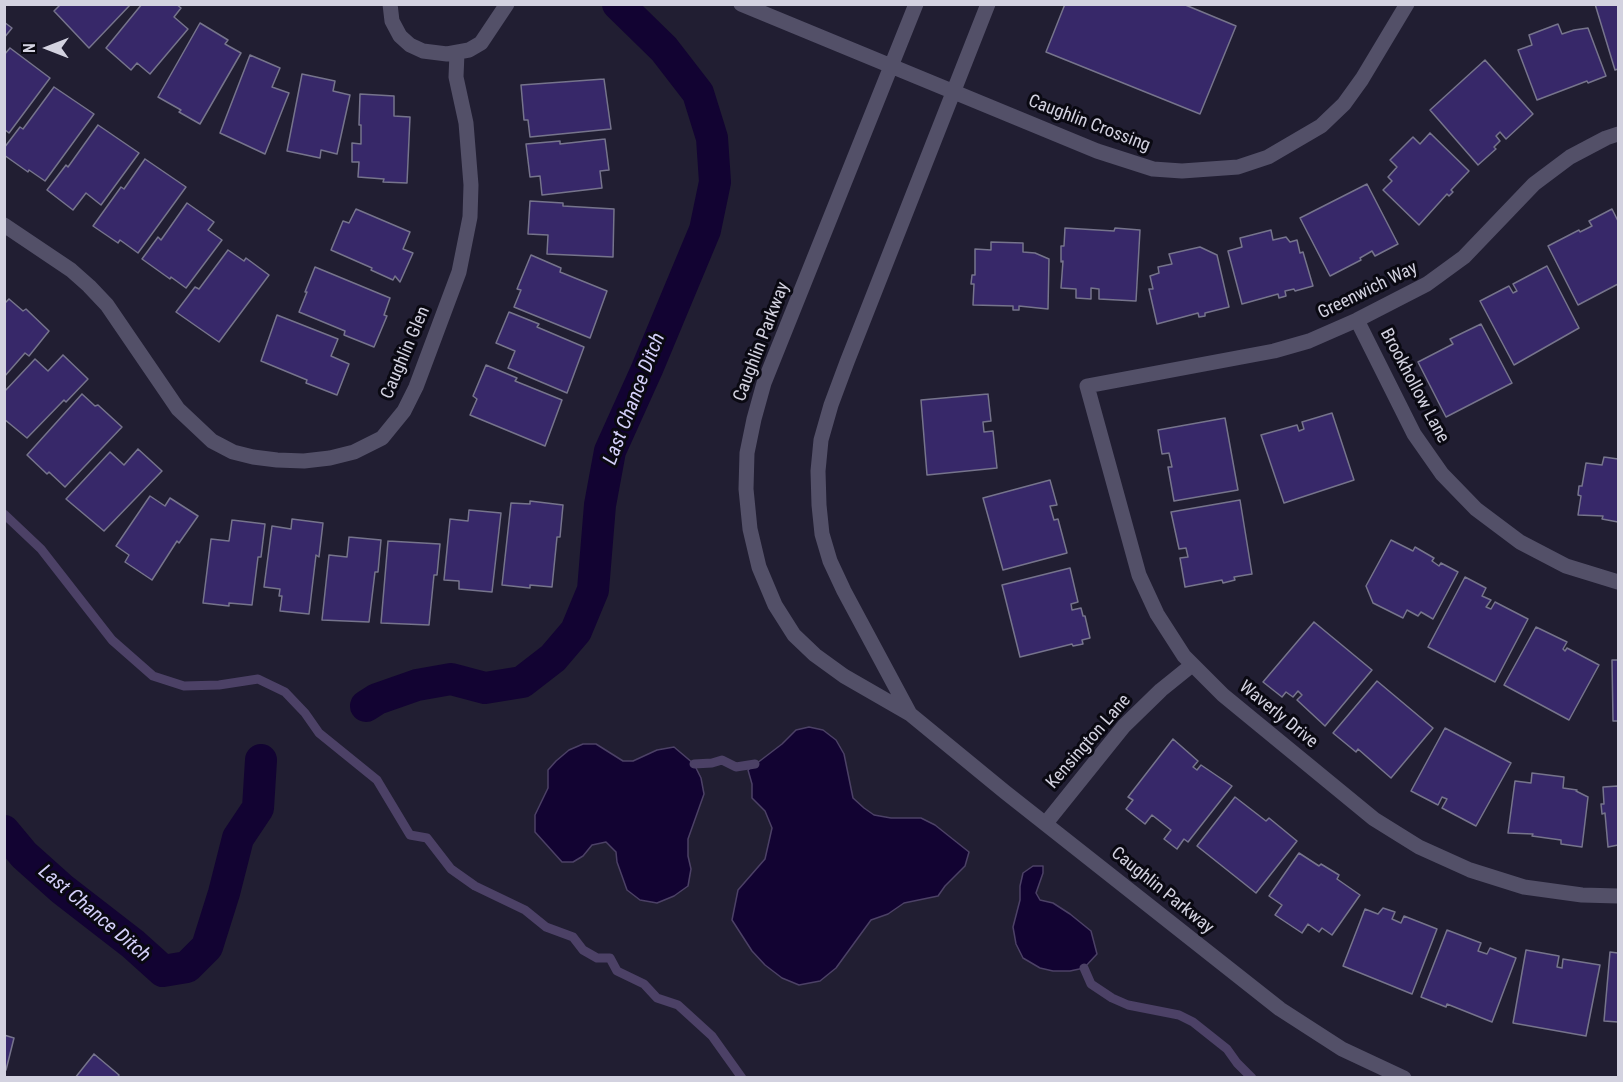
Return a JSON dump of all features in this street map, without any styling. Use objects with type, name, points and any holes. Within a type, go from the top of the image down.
[{"type":"street","points":[[390,4],[393,21],[400,36],[410,45],[423,51],[447,54],[469,50],[482,44],[507,4]]},
{"type":"street","name":"Caughlin Crossing","points":[[741,4],[1097,151],[1153,169],[1182,171],[1238,167],[1268,157],[1321,126],[1344,104],[1362,79],[1407,4]]},
{"type":"street","name":"Caughlin Parkway","points":[[916,4],[764,383],[754,419],[747,453],[746,489],[750,529],[759,567],[775,605],[794,635],[815,655],[844,676],[910,714],[1280,1009],[1342,1049],[1404,1077]]},
{"type":"street","name":"Caughlin Parkway","points":[[910,714],[830,561],[822,534],[819,505],[818,471],[821,440],[831,405],[988,4]]},
{"type":"street","name":"Caughlin Glen","points":[[4,225],[71,270],[89,286],[107,305],[178,409],[212,441],[233,452],[278,460],[303,461],[354,452],[382,438],[404,411],[420,376],[459,272],[470,217],[471,185],[470,151],[456,77],[457,53]]},
{"type":"street","name":"Greenwich Way","points":[[1086,386],[1274,351],[1309,341],[1357,320],[1427,284],[1464,257],[1533,184],[1570,157],[1618,134]]},
{"type":"street","name":"Brookhollow Lane","points":[[1357,320],[1414,434],[1442,474],[1476,509],[1520,542],[1566,566],[1618,582]]},
{"type":"street","name":"Waverly Drive","points":[[1086,386],[1139,575],[1157,614],[1192,665],[1222,695],[1374,819],[1419,847],[1470,870],[1524,887],[1582,895],[1618,896]]},
{"type":"street","name":"Kensington Lane","points":[[1046,823],[1124,726],[1161,690],[1192,665]]},
{"type":"shaded area","points":[[809,727],[823,730],[836,740],[844,754],[853,798],[864,808],[874,815],[891,818],[921,818],[935,825],[969,852],[965,866],[938,896],[904,903],[888,914],[871,920],[836,968],[820,981],[799,985],[782,978],[765,965],[752,951],[732,920],[738,890],[765,859],[772,828],[765,811],[752,798],[752,784],[748,770],[796,730]]},
{"type":"shaded area","points":[[583,744],[596,744],[623,761],[633,761],[657,750],[674,747],[694,764],[701,778],[704,794],[688,839],[691,869],[688,886],[674,896],[657,903],[640,900],[627,890],[617,862],[616,852],[606,842],[592,845],[583,856],[573,862],[562,862],[535,832],[535,815],[548,788],[548,770],[569,750]]},
{"type":"shaded area","points":[[1033,866],[1043,866],[1036,893],[1040,900],[1053,903],[1091,931],[1097,954],[1084,968],[1053,971],[1040,968],[1023,958],[1016,944],[1013,927],[1020,900],[1020,886],[1023,873]]},
{"type":"building","points":[[61,4],[131,4],[89,48],[54,11]]},
{"type":"building","points":[[142,4],[176,4],[181,8],[174,17],[188,29],[150,74],[137,63],[131,70],[106,48]]},
{"type":"building","points":[[1065,4],[1183,4],[1236,26],[1200,114],[1046,52]]},
{"type":"building","points":[[1595,4],[1618,4],[1618,69],[1615,70]]},
{"type":"building","points":[[4,22],[12,28],[4,38]]},
{"type":"building","points":[[200,23],[228,40],[225,44],[241,53],[200,124],[158,97]]},
{"type":"building","points":[[1558,24],[1562,34],[1588,28],[1606,76],[1537,100],[1518,50],[1532,45],[1529,35]]},
{"type":"building","points":[[10,48],[50,78],[9,133],[4,129],[4,55]]},
{"type":"building","points":[[250,55],[280,68],[272,87],[289,93],[265,154],[220,133]]},
{"type":"building","points":[[1485,60],[1533,114],[1506,139],[1500,132],[1496,136],[1500,141],[1494,147],[1496,149],[1478,165],[1430,110]]},
{"type":"building","points":[[302,74],[335,81],[333,91],[350,95],[337,154],[321,150],[320,158],[287,151]]},
{"type":"building","points":[[604,79],[611,129],[530,137],[528,120],[524,120],[521,85]]},
{"type":"building","points":[[54,87],[94,114],[45,181],[4,155],[4,148],[20,127],[23,129]]},
{"type":"building","points":[[360,94],[394,96],[394,116],[410,117],[407,183],[383,182],[384,179],[358,177],[359,162],[352,162],[352,143],[361,144]]},
{"type":"building","points":[[98,125],[139,153],[101,205],[86,193],[73,210],[47,190],[66,165],[68,167]]},
{"type":"building","points":[[1430,133],[1469,171],[1451,190],[1453,192],[1449,196],[1447,194],[1419,225],[1383,190],[1392,181],[1388,177],[1397,167],[1390,160],[1413,137],[1420,144]]},
{"type":"building","points":[[605,139],[609,170],[600,171],[602,188],[542,195],[540,176],[530,177],[526,144],[560,141],[560,144]]},
{"type":"building","points":[[145,159],[186,187],[138,253],[120,240],[118,243],[93,226],[121,187],[124,189]]},
{"type":"building","points":[[1367,184],[1398,244],[1375,256],[1372,251],[1360,258],[1361,260],[1330,276],[1300,218]]},
{"type":"building","points":[[530,201],[563,203],[563,206],[614,209],[613,257],[547,254],[548,235],[528,234]]},
{"type":"building","points":[[187,203],[214,222],[208,230],[222,240],[186,288],[142,259],[158,237],[161,240]]},
{"type":"building","points":[[356,209],[410,232],[403,249],[413,253],[400,282],[395,276],[393,280],[331,250],[343,221],[349,223]]},
{"type":"building","points":[[1612,209],[1618,221],[1618,284],[1578,305],[1548,246],[1592,226],[1589,221]]},
{"type":"building","points":[[1065,228],[1140,230],[1136,301],[1099,299],[1099,289],[1091,288],[1091,299],[1076,298],[1076,289],[1061,288],[1063,261],[1061,262],[1061,246],[1064,246]]},
{"type":"building","points":[[1271,230],[1273,240],[1286,237],[1290,242],[1297,240],[1313,286],[1285,291],[1286,296],[1279,298],[1278,294],[1242,304],[1228,251],[1242,247],[1240,238]]},
{"type":"building","points":[[991,242],[1023,243],[1023,252],[1035,253],[1049,259],[1048,309],[1019,306],[1019,310],[1013,310],[1013,306],[973,305],[974,284],[971,284],[972,275],[975,275],[975,249],[991,250]]},
{"type":"building","points":[[1200,247],[1217,255],[1229,307],[1205,313],[1205,316],[1199,317],[1198,313],[1157,324],[1149,289],[1153,289],[1150,276],[1159,273],[1158,267],[1172,264],[1169,254]]},
{"type":"building","points":[[228,250],[244,261],[246,258],[269,275],[219,342],[176,312],[195,287],[199,289]]},
{"type":"building","points":[[531,255],[561,268],[560,272],[607,291],[590,338],[514,307],[521,290],[517,289]]},
{"type":"building","points":[[1547,266],[1579,328],[1514,365],[1480,301],[1509,286],[1513,293],[1517,291],[1513,284]]},
{"type":"building","points":[[315,267],[390,298],[384,315],[387,316],[374,347],[344,335],[345,331],[299,312]]},
{"type":"building","points":[[9,299],[23,311],[26,309],[49,331],[29,356],[25,353],[4,377],[4,304]]},
{"type":"building","points":[[509,312],[539,324],[537,327],[584,347],[567,393],[508,368],[515,351],[496,343]]},
{"type":"building","points":[[277,315],[338,339],[331,356],[349,364],[337,395],[261,361]]},
{"type":"building","points":[[1481,324],[1512,383],[1446,417],[1418,362],[1453,344],[1450,339]]},
{"type":"building","points":[[63,355],[88,379],[27,438],[4,419],[4,392],[35,359],[48,371]]},
{"type":"building","points":[[486,365],[517,378],[515,381],[562,400],[545,446],[470,415],[477,399],[473,396]]},
{"type":"building","points":[[82,394],[122,427],[65,487],[27,455]]},
{"type":"building","points":[[988,394],[991,421],[983,422],[984,432],[993,431],[997,468],[927,475],[921,400]]},
{"type":"building","points":[[1332,413],[1354,480],[1284,503],[1261,435],[1297,425],[1299,431],[1304,429],[1302,422]]},
{"type":"building","points":[[1225,418],[1238,490],[1174,501],[1168,467],[1172,467],[1169,453],[1162,454],[1158,430]]},
{"type":"building","points":[[138,449],[162,471],[104,531],[66,499],[110,452],[124,465]]},
{"type":"building","points":[[1604,457],[1618,459],[1618,522],[1602,519],[1603,516],[1578,515],[1581,496],[1578,495],[1579,486],[1582,486],[1586,463],[1602,465]]},
{"type":"building","points":[[1050,480],[1057,505],[1050,506],[1054,520],[1058,519],[1067,553],[1003,570],[983,498]]},
{"type":"building","points":[[150,496],[165,506],[170,498],[198,516],[179,543],[177,541],[152,580],[125,562],[129,555],[116,546]]},
{"type":"building","points":[[1240,500],[1252,574],[1234,577],[1235,580],[1223,583],[1222,580],[1185,587],[1180,558],[1188,557],[1186,548],[1179,549],[1171,512]]},
{"type":"building","points":[[530,501],[563,505],[552,587],[530,585],[530,588],[502,585],[511,503],[530,504]]},
{"type":"building","points":[[469,510],[501,513],[492,592],[459,589],[459,581],[444,580],[450,519],[468,521]]},
{"type":"building","points":[[292,519],[323,523],[319,557],[316,555],[309,614],[280,611],[282,596],[279,596],[280,589],[264,587],[272,526],[291,529]]},
{"type":"building","points":[[232,520],[265,524],[252,605],[229,603],[229,606],[203,603],[211,539],[229,541]]},
{"type":"building","points":[[349,537],[381,540],[369,622],[322,620],[329,555],[347,557]]},
{"type":"building","points":[[1391,540],[1413,551],[1415,547],[1434,558],[1432,561],[1439,566],[1441,563],[1458,572],[1433,619],[1421,612],[1418,616],[1407,610],[1403,618],[1373,603],[1366,586]]},
{"type":"building","points":[[388,541],[440,544],[429,625],[381,623]]},
{"type":"building","points":[[1070,568],[1078,602],[1071,604],[1072,610],[1081,608],[1090,638],[1082,640],[1083,644],[1073,646],[1072,644],[1020,657],[1002,585]]},
{"type":"building","points":[[1465,577],[1486,588],[1482,596],[1491,600],[1486,607],[1491,609],[1495,602],[1528,619],[1495,682],[1428,647]]},
{"type":"building","points":[[1314,622],[1372,670],[1325,726],[1297,700],[1302,695],[1298,691],[1293,697],[1286,692],[1282,697],[1263,682]]},
{"type":"building","points":[[1536,627],[1567,642],[1563,649],[1565,651],[1567,648],[1599,665],[1569,720],[1504,685]]},
{"type":"building","points":[[1612,660],[1618,660],[1618,721],[1613,721]]},
{"type":"building","points":[[1377,681],[1433,728],[1391,778],[1358,749],[1356,752],[1333,733]]},
{"type":"building","points":[[1445,728],[1511,763],[1476,826],[1442,808],[1447,799],[1442,797],[1438,805],[1411,791]]},
{"type":"building","points":[[1173,739],[1198,761],[1193,767],[1197,770],[1201,765],[1232,786],[1188,842],[1184,839],[1177,849],[1164,839],[1171,830],[1152,815],[1145,824],[1126,809],[1133,800],[1128,797]]},
{"type":"building","points":[[1532,773],[1564,777],[1563,788],[1577,790],[1588,797],[1582,847],[1561,844],[1561,840],[1532,836],[1533,834],[1508,833],[1515,781],[1531,783]]},
{"type":"building","points":[[1618,786],[1618,845],[1608,847],[1605,813],[1602,814],[1601,804],[1604,804],[1603,787]]},
{"type":"building","points":[[1235,797],[1266,821],[1269,818],[1297,841],[1256,893],[1197,846]]},
{"type":"building","points":[[1299,853],[1339,875],[1337,879],[1360,895],[1332,935],[1322,928],[1319,932],[1308,924],[1302,933],[1275,915],[1282,905],[1269,896]]},
{"type":"building","points":[[1383,908],[1395,912],[1392,919],[1401,923],[1404,916],[1437,929],[1412,994],[1343,966],[1365,909],[1378,914]]},
{"type":"building","points":[[1447,930],[1481,943],[1478,951],[1487,954],[1490,948],[1516,958],[1492,1022],[1447,1004],[1446,1007],[1421,997]]},
{"type":"building","points":[[1526,950],[1559,956],[1557,967],[1562,968],[1563,959],[1600,965],[1586,1036],[1513,1023]]},
{"type":"building","points":[[1610,952],[1618,953],[1618,1022],[1604,1021]]},
{"type":"building","points":[[4,1035],[14,1038],[6,1070],[4,1070]]},
{"type":"building","points":[[94,1054],[119,1075],[117,1078],[75,1078]]},
{"type":"waterway","name":"Last Chance Ditch","points":[[366,706],[377,699],[417,685],[451,679],[485,688],[522,682],[553,658],[576,631],[593,590],[600,505],[610,451],[705,230],[715,182],[712,138],[698,93],[664,49],[618,4]]},
{"type":"waterway","points":[[4,514],[41,549],[112,640],[153,676],[184,686],[219,685],[258,679],[285,692],[305,713],[319,733],[377,780],[410,835],[427,838],[451,869],[475,886],[525,910],[546,927],[573,937],[583,950],[597,958],[610,958],[617,971],[644,984],[657,998],[678,1005],[712,1036],[742,1078]]},
{"type":"waterway","name":"Last Chance Ditch","points":[[4,831],[24,855],[62,889],[133,944],[163,971],[187,967],[207,947],[238,838],[258,808],[261,760]]},
{"type":"waterway","points":[[694,764],[722,760],[736,767],[755,764]]},
{"type":"waterway","points":[[1084,968],[1091,984],[1112,998],[1128,1005],[1179,1015],[1193,1022],[1227,1049],[1252,1078]]}]
